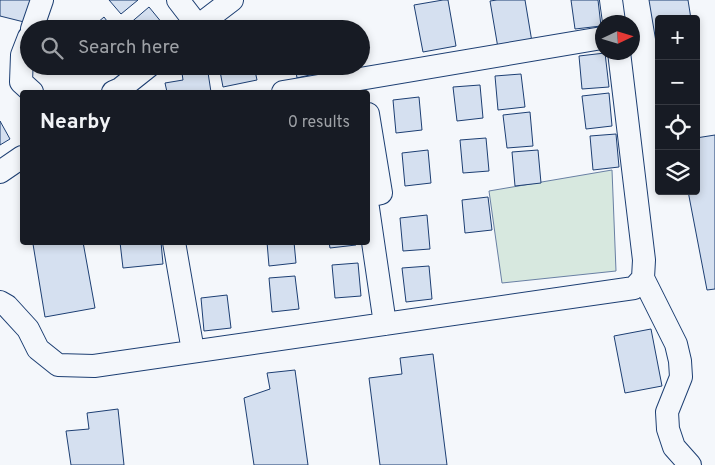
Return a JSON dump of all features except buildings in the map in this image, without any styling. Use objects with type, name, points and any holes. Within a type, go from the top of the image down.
[{"type":"street","points":[[35,20],[42,0]]},
{"type":"street","points":[[178,0],[191,20]]},
{"type":"street","points":[[205,20],[232,0]]},
{"type":"street","points":[[611,0],[613,15]]},
{"type":"street","points":[[309,90],[362,86],[595,39]]},
{"type":"street","points":[[620,60],[644,260],[643,278],[676,344],[680,361],[681,377],[667,412],[668,429],[674,447],[690,465]]},
{"type":"street","points":[[21,75],[21,82],[30,90]]},
{"type":"street","points":[[118,90],[137,75]]},
{"type":"street","points":[[370,126],[381,193],[370,196]]},
{"type":"street","points":[[0,172],[20,158]]},
{"type":"street","points":[[370,222],[385,324]]},
{"type":"street","points":[[175,245],[193,352]]},
{"type":"street","points":[[0,302],[7,306],[28,329],[38,349],[58,365],[94,366],[634,288],[643,278]]},
{"type":"shaded area","points":[[612,170],[616,271],[502,283],[489,191]]}]
